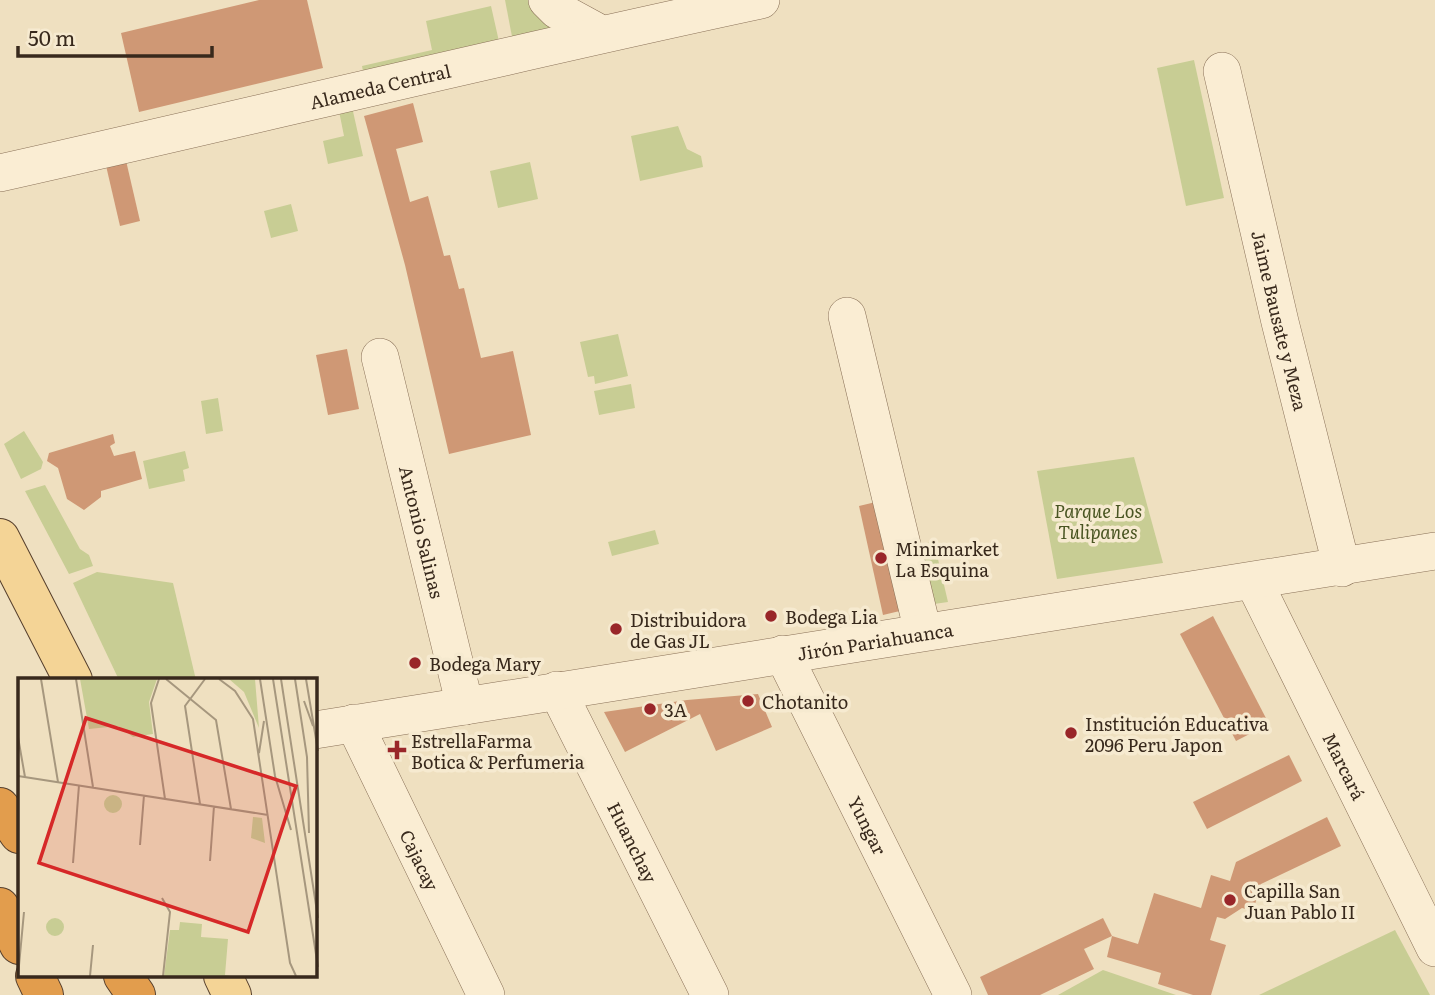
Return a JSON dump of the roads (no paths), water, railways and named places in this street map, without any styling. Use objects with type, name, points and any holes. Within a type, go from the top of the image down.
[{"type":"highway","points":[[0,807],[18,833]]},
{"type":"highway","points":[[0,907],[18,944]]},
{"type":"highway","points":[[35,978],[44,995]]},
{"type":"highway","points":[[124,978],[136,995]]},
{"type":"main road","points":[[0,538],[72,678]]},
{"type":"main road","points":[[224,978],[232,995]]},
{"type":"street","points":[[547,0],[557,10],[601,34]]},
{"type":"street","name":"Alameda Central","points":[[0,173],[601,34],[761,0]]},
{"type":"street","name":"Jaime Bausate y Meza","points":[[1222,71],[1280,322],[1342,568]]},
{"type":"street","points":[[847,316],[923,632]]},
{"type":"street","name":"Antonio Salinas","points":[[380,357],[465,706]]},
{"type":"street","name":"Jirón Pariahuanca","points":[[317,730],[783,654],[1342,568],[1435,551]]},
{"type":"street","points":[[0,558],[26,592]]},
{"type":"street","name":"Marcará","points":[[1254,582],[1435,948]]},
{"type":"street","name":"Yungar","points":[[783,654],[953,995]]},
{"type":"street","name":"Huanchay","points":[[556,690],[710,995]]},
{"type":"street","name":"Cajacay","points":[[354,723],[486,995]]},
{"type":"place","name":"Minimarket La Esquina","points":[[881,558]]},
{"type":"place","name":"Bodega Lia","points":[[771,616]]},
{"type":"place","name":"Distribuidora de Gas JL","points":[[616,629]]},
{"type":"place","name":"Bodega Mary","points":[[415,663]]},
{"type":"place","name":"Chotanito","points":[[748,701]]},
{"type":"place","name":"3A","points":[[650,709]]},
{"type":"place","name":"Institución Educativa 2096 Peru Japon","points":[[1071,733]]},
{"type":"place","name":"EstrellaFarma Botica & Perfumeria","points":[[397,750]]},
{"type":"place","name":"Capilla San Juan Pablo II","points":[[1230,900]]},
{"type":"park label","name":"Parque Los Tulipanes","points":[[1098,520]]}]
